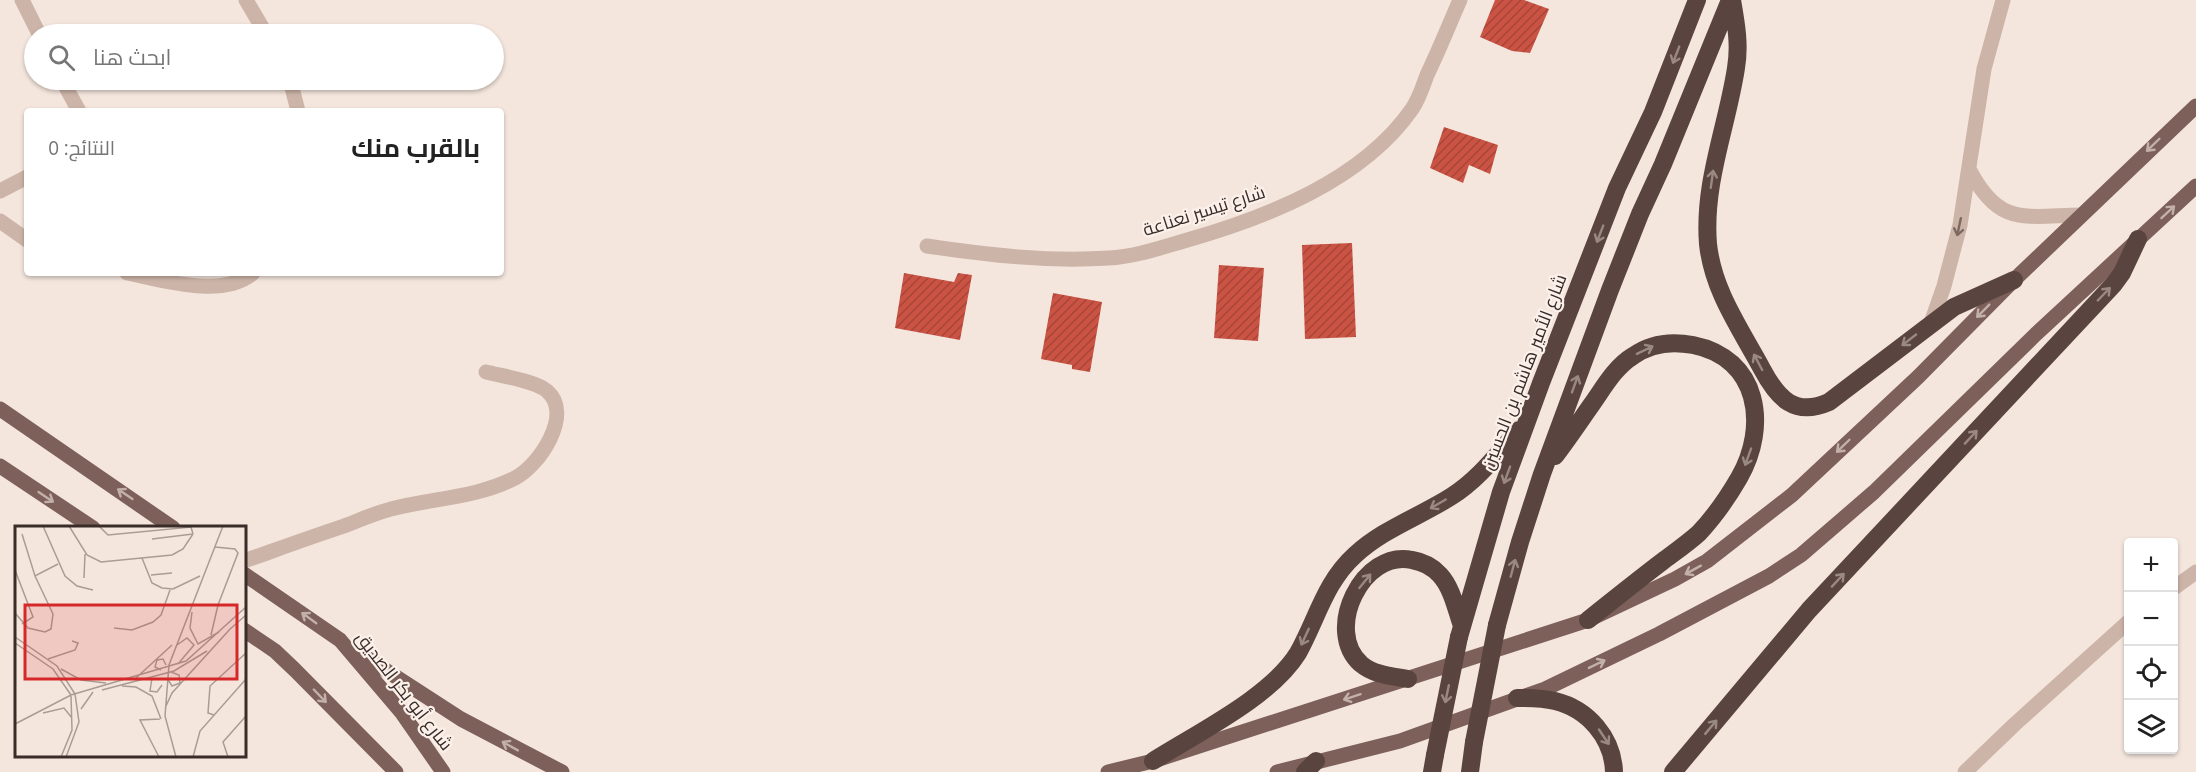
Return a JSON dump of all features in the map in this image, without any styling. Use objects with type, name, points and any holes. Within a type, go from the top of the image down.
[{"type":"highway","name":"شارع الأمير هاشم بن الحسين","points":[[1433,764],[1460,631],[1501,492],[1617,188],[1653,112],[1697,0]]},
{"type":"highway","points":[[1731,0],[1738,31],[1736,68],[1712,175],[1708,211],[1708,244],[1720,293],[1763,371],[1790,404],[1802,408],[1815,408],[1843,393],[1931,323],[1973,297],[2014,280]]},
{"type":"highway","points":[[1472,769],[1474,742],[1497,625],[1542,474],[1636,225],[1731,0]]},
{"type":"highway","points":[[1673,772],[1809,610],[2115,284],[2138,239]]},
{"type":"highway","points":[[1542,474],[1617,371],[1631,357],[1653,345],[1681,342],[1721,354],[1732,362],[1747,381],[1755,415],[1755,438],[1740,477],[1719,508],[1698,533],[1588,620]]},
{"type":"highway","points":[[1153,761],[1257,696],[1280,675],[1297,653],[1326,592],[1338,573],[1354,556],[1392,528],[1429,509],[1471,483],[1527,422]]},
{"type":"highway","points":[[1408,679],[1374,673],[1355,658],[1346,632],[1348,611],[1353,597],[1377,567],[1389,560],[1404,558],[1430,565],[1447,585],[1460,631]]},
{"type":"highway","points":[[1517,698],[1556,701],[1574,709],[1591,721],[1603,734],[1611,748],[1614,772]]},
{"type":"main road","points":[[1108,772],[1153,761],[1588,620],[1675,579],[1707,561],[1792,495],[1918,377],[2014,280],[2196,106]]},
{"type":"main road","points":[[1277,772],[1310,767],[1400,741],[1545,689],[1659,634],[1769,576],[1801,555],[1874,492],[2010,359],[2196,186]]},
{"type":"main road","points":[[0,408],[170,526]]},
{"type":"main road","points":[[0,466],[90,526]]},
{"type":"main road","name":"شارع أبو بكر الصديق","points":[[246,575],[340,640],[402,713],[443,772]]},
{"type":"main road","points":[[246,631],[275,651],[296,670],[395,771]]},
{"type":"main road","points":[[340,640],[461,719],[562,772]]},
{"type":"street","points":[[22,0],[34,24]]},
{"type":"street","points":[[246,0],[260,24]]},
{"type":"street","name":"شارع تيسير نعناعة","points":[[927,246],[1028,259],[1111,258],[1165,247],[1226,229],[1284,206],[1332,181],[1364,159],[1390,135],[1413,107],[1460,0]]},
{"type":"street","points":[[1931,323],[1954,252],[1966,192],[1984,69],[2004,0]]},
{"type":"street","points":[[67,90],[77,108]]},
{"type":"street","points":[[293,90],[297,108]]},
{"type":"street","points":[[1969,169],[1983,192],[2003,211],[2030,216],[2082,215]]},
{"type":"street","points":[[0,191],[24,179]]},
{"type":"street","points":[[0,221],[24,238]]},
{"type":"street","points":[[143,276],[208,286],[238,283],[248,276]]},
{"type":"street","points":[[246,560],[391,509],[446,500],[487,490],[526,471],[543,453],[552,435],[557,416],[554,399],[548,391],[539,386],[486,372]]},
{"type":"street","points":[[2178,585],[2196,572]]},
{"type":"street","points":[[1965,772],[2124,626]]},
{"type":"building","points":[[1495,0],[1524,0],[1549,9],[1530,53],[1512,51],[1480,37]]},
{"type":"building","points":[[1444,127],[1498,145],[1490,174],[1469,165],[1463,183],[1430,168]]},
{"type":"building","points":[[1352,243],[1356,337],[1305,339],[1302,245]]},
{"type":"building","points":[[1219,265],[1264,268],[1258,341],[1214,338]]},
{"type":"building","points":[[904,273],[954,282],[958,273],[972,275],[960,340],[895,328]]},
{"type":"building","points":[[1053,293],[1102,302],[1090,372],[1072,369],[1072,365],[1041,359]]}]
